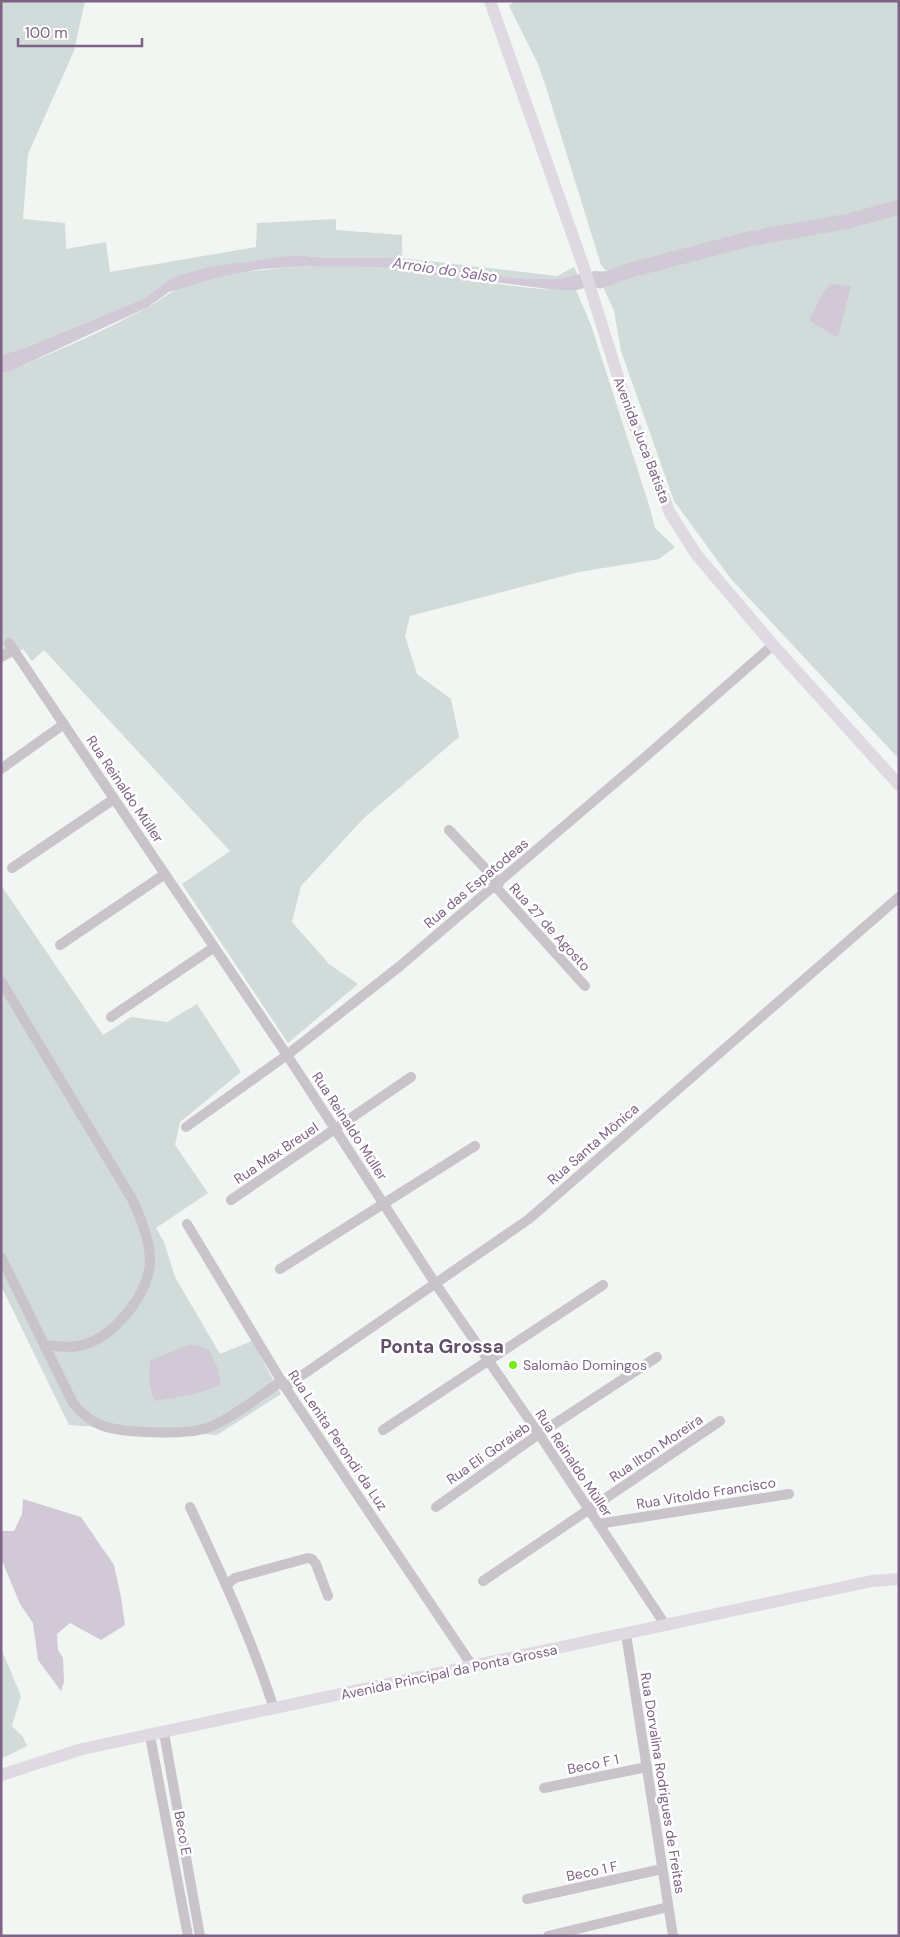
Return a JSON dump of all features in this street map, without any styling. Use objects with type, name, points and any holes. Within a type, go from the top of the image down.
[{"type":"main road","name":"Avenida Juca Batista","points":[[490,1],[584,268],[630,415],[670,513],[696,554],[773,645],[899,785]]},
{"type":"main road","name":"Avenida Principal da Ponta Grossa","points":[[1,1775],[82,1750],[872,1581],[899,1579]]},
{"type":"street","name":"Rua das Espatodeas","points":[[186,1127],[288,1055],[400,966],[643,759],[773,645]]},
{"type":"street","name":"Rua Reinaldo Müller","points":[[1,656],[11,646],[288,1055],[435,1283],[539,1434],[666,1626]]},
{"type":"street","points":[[1,769],[64,724]]},
{"type":"street","points":[[12,868],[114,798]]},
{"type":"street","name":"Rua 27 de Agosto","points":[[449,830],[585,986]]},
{"type":"street","points":[[60,945],[165,874]]},
{"type":"street","name":"Rua Santa Mônica","points":[[1,1257],[73,1403],[82,1415],[102,1426],[128,1430],[183,1431],[203,1429],[218,1423],[284,1384],[529,1219],[899,897]]},
{"type":"street","points":[[111,1017],[214,948]]},
{"type":"street","points":[[1,981],[132,1200],[143,1225],[150,1259],[148,1276],[141,1295],[119,1322],[88,1344],[73,1347],[44,1344]]},
{"type":"street","name":"Rua Max Breuel","points":[[231,1200],[411,1077]]},
{"type":"street","points":[[280,1269],[475,1146]]},
{"type":"street","name":"Rua Lenita Perondi da Luz","points":[[187,1224],[284,1384],[473,1667]]},
{"type":"street","points":[[383,1430],[489,1362],[603,1285]]},
{"type":"street","name":"Rua Eli Goraieb","points":[[436,1507],[539,1434],[657,1357]]},
{"type":"street","name":"Rua Ilton Moreira","points":[[483,1581],[720,1422]]},
{"type":"street","name":"Rua Vitoldo Francisco","points":[[598,1524],[789,1494]]},
{"type":"street","points":[[190,1507],[226,1585],[264,1678],[274,1709]]},
{"type":"street","points":[[226,1585],[235,1578],[308,1558],[312,1559],[316,1564],[328,1596]]},
{"type":"street","name":"Rua Dorvalina Rodrigues de Freitas","points":[[626,1634],[673,1936]]},
{"type":"street","points":[[164,1733],[200,1936]]},
{"type":"street","name":"Beco E","points":[[150,1736],[188,1936]]},
{"type":"street","name":"Beco F 1","points":[[544,1788],[647,1767]]},
{"type":"street","name":"Beco 1 F","points":[[527,1899],[662,1869]]},
{"type":"street","points":[[548,1936],[668,1907]]},
{"type":"shaded area","points":[[1,1],[85,1],[74,51],[28,154],[23,219],[65,223],[66,249],[106,242],[110,272],[256,247],[257,223],[336,219],[336,230],[402,235],[402,258],[328,258],[295,255],[173,277],[143,299],[25,348],[1,355]]},
{"type":"shaded area","points":[[515,1],[899,1],[899,759],[731,579],[674,501],[621,351],[614,311],[602,284],[616,281],[619,272],[605,270],[601,265],[538,64],[509,6]]},
{"type":"shaded area","points":[[402,258],[557,276],[574,267],[578,275],[558,279],[515,278],[414,263]]},
{"type":"shaded area","points":[[310,266],[404,269],[527,288],[576,290],[591,325],[655,528],[675,547],[659,559],[579,572],[410,616],[405,636],[417,674],[451,699],[459,737],[364,818],[301,886],[292,922],[329,964],[358,984],[288,1043],[182,884],[230,851],[44,650],[32,661],[23,649],[1,662],[1,374],[113,325],[186,285],[232,274]]},
{"type":"shaded area","points":[[1,885],[103,1035],[131,1017],[167,1022],[197,1004],[241,1072],[180,1122],[175,1145],[208,1193],[156,1228],[164,1242],[175,1277],[220,1354],[252,1341],[281,1394],[217,1435],[69,1425],[1,1286]]},
{"type":"shaded area","points":[[1,1648],[21,1696],[12,1726],[23,1737],[27,1746],[1,1759]]},
{"type":"water","points":[[295,255],[328,258],[402,258],[414,263],[515,278],[558,279],[595,271],[620,272],[616,281],[576,290],[556,290],[378,267],[310,266],[262,269],[219,277],[169,292],[148,307],[1,374],[1,355],[25,348],[143,299],[173,277],[210,267]]},
{"type":"water","points":[[831,284],[851,286],[838,336],[836,337],[810,321],[824,291]]},
{"type":"water","points":[[189,1345],[196,1345],[209,1350],[218,1369],[221,1385],[195,1394],[155,1401],[149,1381],[151,1360]]},
{"type":"water","points":[[23,1499],[81,1517],[114,1565],[121,1597],[125,1625],[101,1640],[70,1623],[57,1634],[58,1650],[63,1658],[64,1682],[61,1691],[38,1660],[33,1623],[20,1604],[1,1558],[1,1531],[14,1531],[22,1514]]},
{"type":"waterway","name":"Arroio do Salso","points":[[600,281],[631,270],[749,239],[849,221],[899,207]]},
{"type":"place","name":"Salomão Domingos","points":[[513,1365]]},
{"type":"district","name":"Ponta Grossa","points":[[442,1346]]}]
